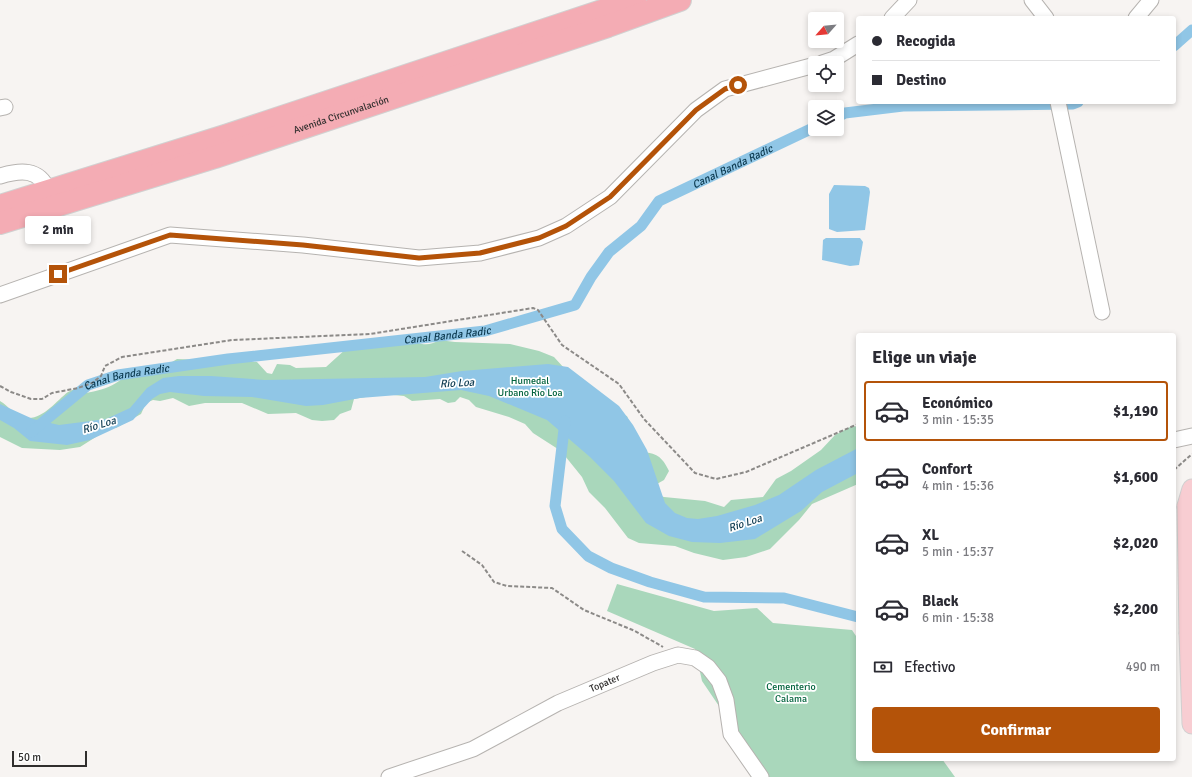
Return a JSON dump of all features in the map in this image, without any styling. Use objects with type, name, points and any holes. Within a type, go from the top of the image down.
[{"type":"highway","name":"Avenida Circunvalación","points":[[0,206],[225,136],[635,0]]},
{"type":"highway","name":"Avenida Circunvalación","points":[[0,223],[215,157],[608,26],[680,0]]},
{"type":"main road","points":[[1189,498],[1189,634],[1192,724]]},
{"type":"street","points":[[894,16],[909,0]]},
{"type":"street","points":[[1032,0],[1044,16]]},
{"type":"street","points":[[1138,16],[1151,0]]},
{"type":"street","points":[[839,56],[856,45]]},
{"type":"street","points":[[0,295],[170,235],[303,245],[419,258],[480,253],[539,238],[566,226],[610,197],[696,110],[725,89],[808,67]]},
{"type":"street","points":[[1058,104],[1102,312]]},
{"type":"street","points":[[0,176],[16,171],[29,172],[42,181],[48,190]]},
{"type":"street","points":[[1176,440],[1192,436]]},
{"type":"street","points":[[678,655],[695,658],[708,667],[718,681],[726,700],[731,734],[761,777]]},
{"type":"street","name":"Topater","points":[[389,777],[473,749],[558,703],[653,663],[678,655]]},
{"type":"path","points":[[0,386],[30,399],[42,399],[52,393],[78,388],[92,383],[101,376],[105,366],[122,357],[232,340],[370,334],[419,328],[533,308],[538,310],[562,345],[619,384],[644,419],[695,473],[716,478],[746,472],[856,425]]},
{"type":"path","points":[[1176,468],[1192,454]]},
{"type":"path","points":[[462,551],[482,565],[494,582],[507,586],[552,588],[584,610],[635,631],[678,655]]},
{"type":"green space","name":"Humedal Urbano Río Loa","points":[[406,339],[426,344],[439,340],[510,344],[539,351],[554,357],[565,369],[618,414],[627,416],[641,452],[655,454],[664,462],[669,471],[664,480],[648,489],[652,493],[664,497],[705,501],[724,507],[731,500],[763,497],[776,479],[791,471],[821,450],[835,435],[850,427],[856,426],[856,485],[812,504],[799,520],[770,549],[746,557],[723,560],[694,553],[675,546],[639,543],[628,538],[605,508],[589,492],[582,477],[561,451],[533,433],[525,424],[509,417],[476,407],[469,400],[460,397],[455,402],[448,403],[440,399],[412,401],[404,396],[383,394],[354,399],[351,410],[340,414],[334,420],[322,421],[312,420],[296,413],[268,414],[242,403],[205,403],[189,406],[173,398],[160,401],[153,400],[146,403],[141,414],[116,428],[110,428],[80,447],[60,450],[22,448],[0,437],[0,401],[16,414],[29,418],[36,417],[42,414],[68,392],[80,387],[86,393],[101,390],[113,385],[133,372],[146,366],[158,366],[164,370],[170,368],[172,362],[177,359],[203,360],[226,356],[243,361],[257,362],[267,373],[272,374],[277,364],[290,365],[296,368],[326,367],[347,348]]},
{"type":"green space","name":"Cementerio Calama","points":[[617,584],[714,611],[757,608],[773,623],[852,630],[856,636],[856,761],[943,761],[955,777],[767,777],[702,681],[695,649],[607,611]]},
{"type":"water","points":[[834,185],[865,186],[869,188],[870,192],[865,230],[837,232],[829,229],[829,194]]},
{"type":"water","points":[[826,238],[860,238],[863,242],[859,265],[850,266],[822,260],[823,240]]},
{"type":"water","name":"Río Loa","points":[[548,364],[568,367],[619,406],[633,425],[647,450],[665,503],[675,513],[687,518],[698,519],[717,516],[755,505],[779,495],[816,470],[856,449],[856,474],[822,492],[801,511],[755,539],[720,543],[692,542],[669,536],[646,523],[614,481],[590,457],[547,420],[489,396],[461,390],[360,398],[323,405],[306,406],[252,397],[204,396],[170,392],[160,394],[152,399],[133,420],[90,440],[67,445],[30,441],[14,428],[0,420],[0,404],[33,419],[59,425],[106,419],[130,408],[147,388],[163,378],[179,376],[211,376],[265,380],[425,377],[462,371]]},
{"type":"waterway","name":"Canal Banda Radic","points":[[1176,44],[1192,30]]},
{"type":"waterway","name":"Canal Banda Radic","points":[[844,114],[903,106],[1073,104]]},
{"type":"waterway","name":"Canal Banda Radic","points":[[31,432],[88,385],[118,375],[228,359],[485,331],[575,305],[591,277],[609,252],[641,226],[659,201],[808,130]]},
{"type":"waterway","points":[[565,421],[555,506],[562,529],[588,556],[611,568],[650,582],[704,597],[784,598],[856,616]]},
{"type":"route","points":[[58,274],[170,235],[303,245],[419,258],[480,253],[539,238],[566,226],[610,197],[696,110],[725,89],[738,85]]}]
